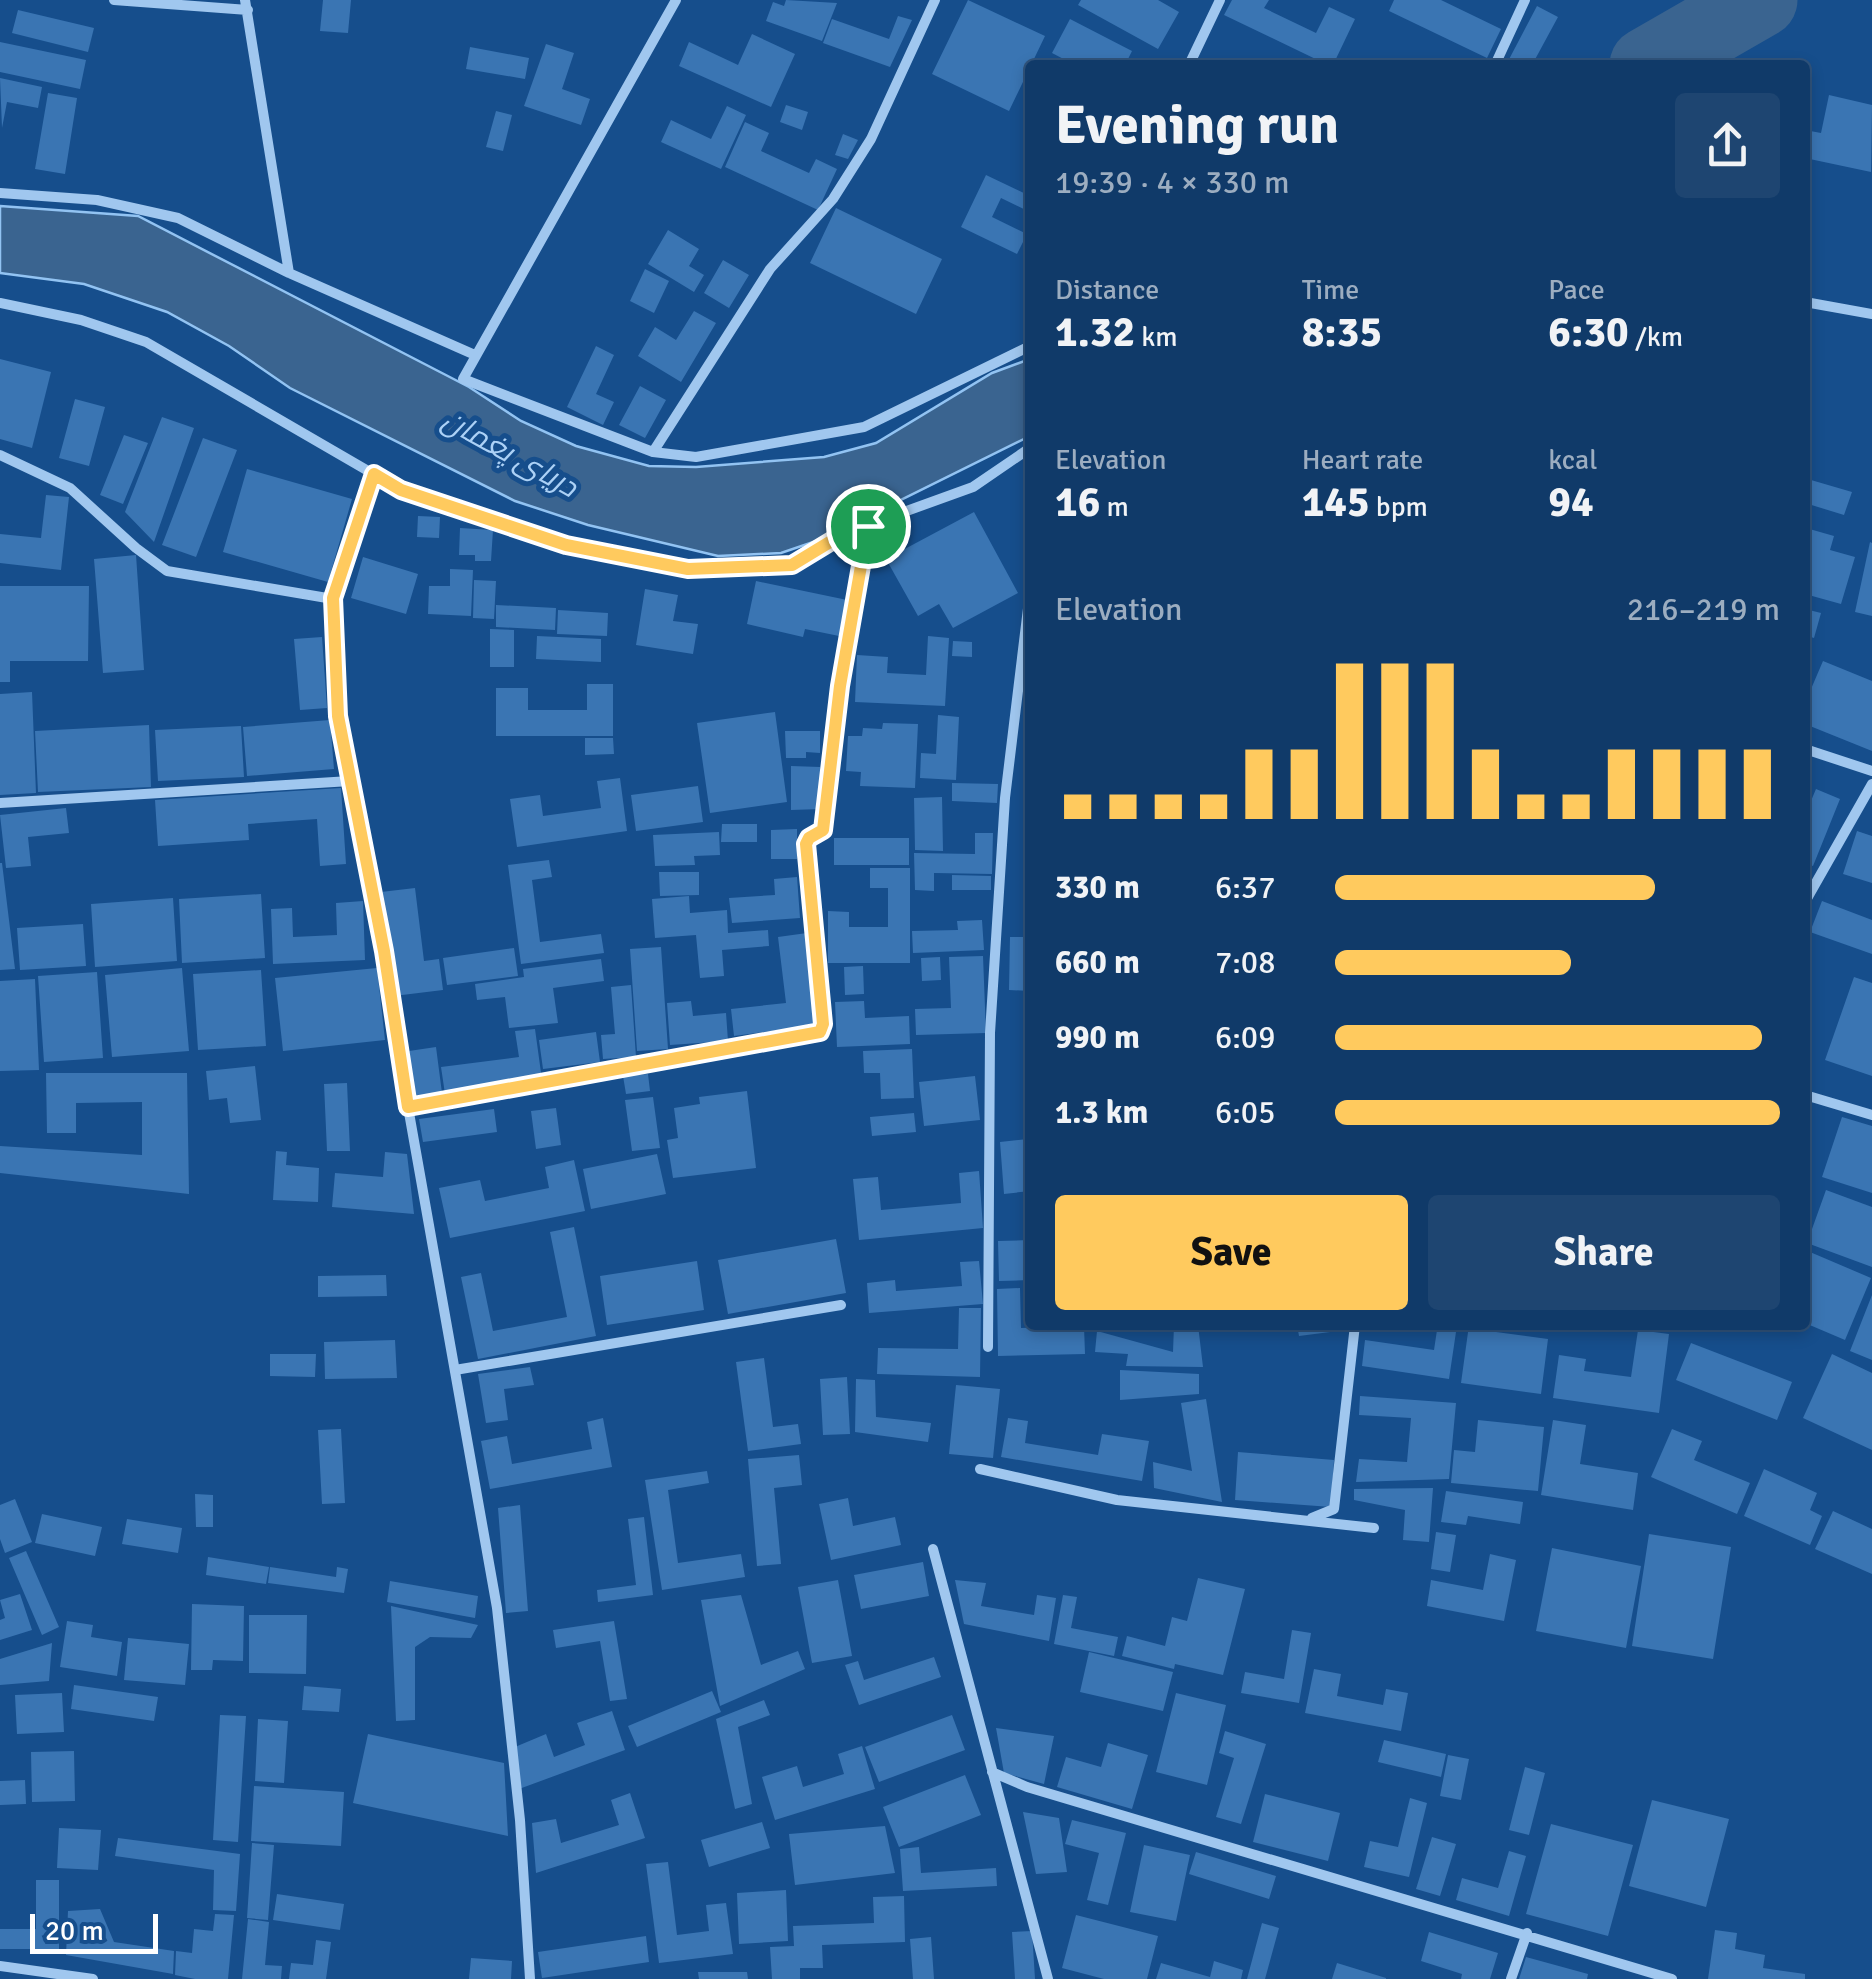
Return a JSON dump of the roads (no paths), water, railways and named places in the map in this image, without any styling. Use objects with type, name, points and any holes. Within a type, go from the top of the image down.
[{"type":"street","points":[[114,0],[247,5],[289,274]]},
{"type":"street","points":[[676,0],[608,128],[464,379],[653,452],[696,457],[864,428],[1025,348]]},
{"type":"street","points":[[653,452],[770,268],[832,199],[862,154],[935,0]]},
{"type":"street","points":[[1191,60],[1220,0]]},
{"type":"street","points":[[1497,60],[1526,0]]},
{"type":"street","points":[[0,193],[96,200],[178,218],[289,274],[475,355]]},
{"type":"street","points":[[0,303],[81,320],[146,342],[401,490],[566,545],[688,569],[792,565],[843,534],[973,487],[1025,451]]},
{"type":"street","points":[[1810,303],[1872,314]]},
{"type":"street","points":[[0,454],[70,488],[167,571],[333,598]]},
{"type":"street","points":[[374,474],[333,598],[338,716],[384,951],[497,1608],[520,1820],[530,1979]]},
{"type":"street","points":[[408,1107],[820,1032],[823,1024],[806,844],[823,830],[840,686],[868,526]]},
{"type":"street","points":[[988,1347],[992,1014],[1005,798],[1025,633]]},
{"type":"street","points":[[1810,752],[1872,772]]},
{"type":"street","points":[[0,803],[350,781]]},
{"type":"street","points":[[1810,893],[1872,784]]},
{"type":"street","points":[[1810,1097],[1872,1116]]},
{"type":"street","points":[[454,1370],[842,1305]]},
{"type":"street","points":[[1308,1520],[1334,1510],[1354,1330]]},
{"type":"street","points":[[980,1470],[1118,1500],[1374,1528]]},
{"type":"street","points":[[933,1549],[1048,1979]]},
{"type":"street","points":[[992,1772],[1027,1787],[1672,1979]]},
{"type":"street","points":[[1511,1979],[1527,1934]]},
{"type":"street","points":[[0,1966],[93,1979]]},
{"type":"water","points":[[0,206],[138,216],[469,387],[521,421],[576,446],[649,466],[696,467],[824,457],[876,443],[992,373],[1025,361],[1025,438],[822,539],[781,553],[718,556],[588,525],[515,501],[290,388],[229,346],[167,312],[84,284],[0,273]]},
{"type":"waterway","name":"دریای پغمان","points":[[1656,60],[1760,0]]}]
